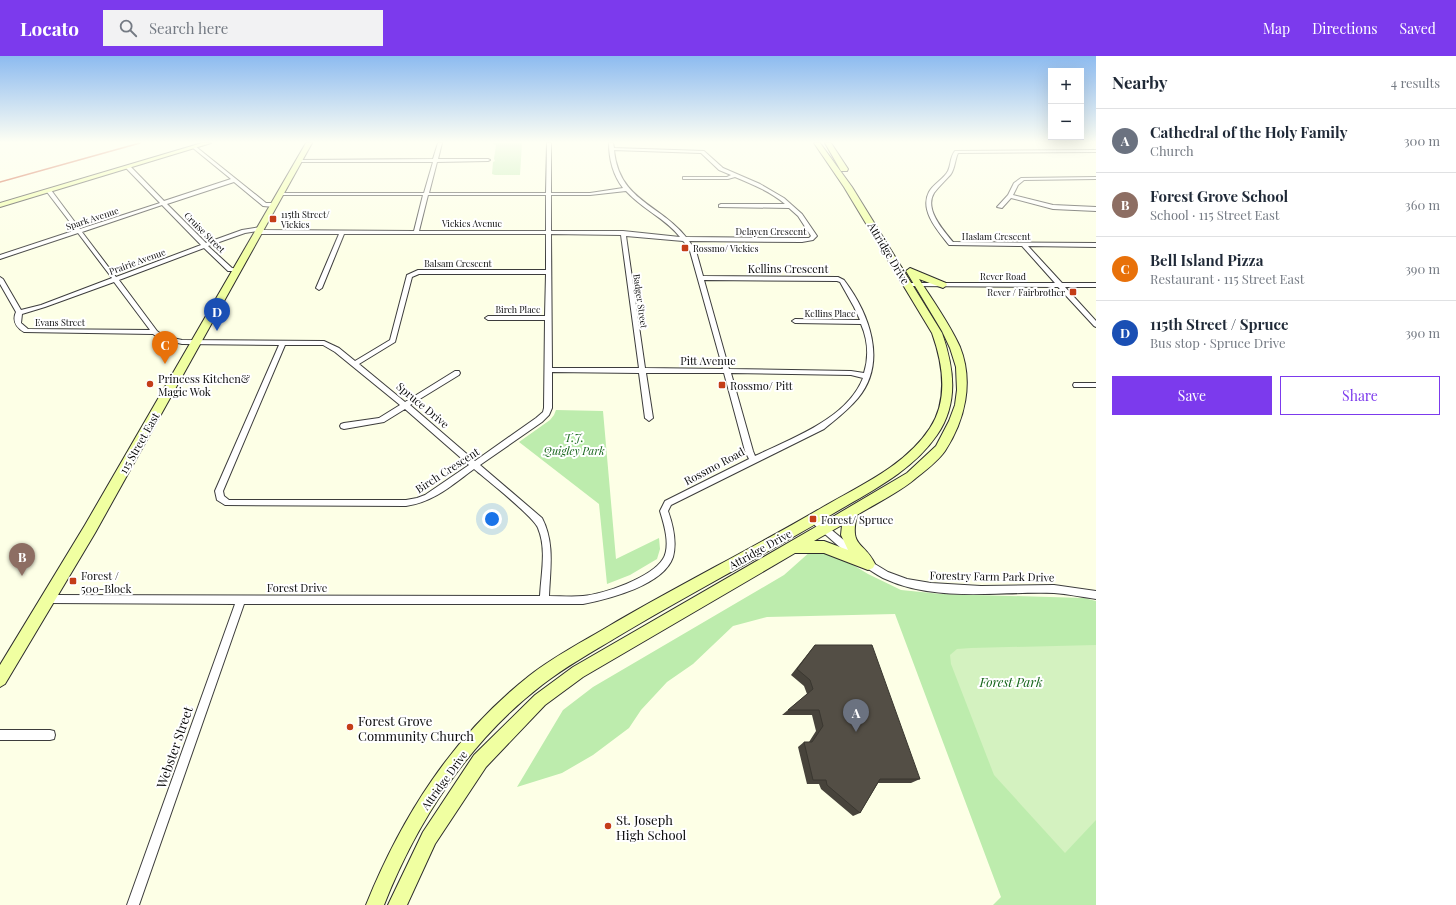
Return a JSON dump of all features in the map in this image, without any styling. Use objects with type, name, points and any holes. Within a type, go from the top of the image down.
[{"type":"main road","points":[[0,205],[77,183]]},
{"type":"main road","name":"115 Street East","points":[[0,679],[49,599],[287,183]]},
{"type":"main road","name":"Attridge Drive","points":[[397,905],[429,838],[480,760],[540,700],[578,672],[824,529],[911,476],[940,449],[956,421],[960,405],[962,390],[961,367],[955,348],[947,331],[930,303],[914,285],[845,183]]},
{"type":"main road","name":"Attridge Drive","points":[[375,905],[400,848],[417,817],[453,764],[498,714],[536,680],[642,614],[813,519],[879,480],[906,462],[926,442],[941,419],[948,397],[948,369],[943,349],[905,264],[854,183]]},
{"type":"main road","points":[[905,264],[921,277],[943,285]]},
{"type":"main road","points":[[930,303],[931,293],[943,285]]},
{"type":"main road","points":[[851,513],[846,530],[847,538],[868,564]]},
{"type":"main road","points":[[791,547],[824,547],[868,564]]},
{"type":"street","name":"Cruise Street","points":[[144,183],[230,270],[238,270]]},
{"type":"street","name":"Spark Avenue","points":[[0,257],[226,183]]},
{"type":"street","points":[[237,183],[265,205],[274,205]]},
{"type":"street","points":[[416,232],[429,183]]},
{"type":"street","name":"Birch Crescent","points":[[283,342],[222,484],[219,492],[220,498],[224,501],[236,503],[412,503],[428,497],[539,420],[546,413],[548,408],[548,183]]},
{"type":"street","name":"Rossmo Road","points":[[544,599],[594,598],[615,592],[658,571],[666,562],[670,549],[664,511],[668,503],[753,459],[749,451],[702,278],[693,251],[672,225],[642,204],[627,189],[623,183]]},
{"type":"street","name":"Delayen Crescent","points":[[684,239],[802,240],[813,238],[813,233],[804,220],[791,206],[767,190],[751,183]]},
{"type":"street","name":"Haslam Crescent","points":[[940,183],[931,193],[929,201],[931,216],[936,225],[952,244],[1096,245]]},
{"type":"street","points":[[1000,207],[1010,196],[1018,183]]},
{"type":"street","points":[[280,194],[590,194],[627,189]]},
{"type":"street","points":[[49,191],[155,332]]},
{"type":"street","points":[[1010,196],[1052,207],[1096,209]]},
{"type":"street","points":[[721,206],[791,206]]},
{"type":"street","name":"Prairie Avenue","points":[[19,312],[28,311],[244,231],[260,231]]},
{"type":"street","name":"Vickies Avenue","points":[[260,231],[623,233],[684,239]]},
{"type":"street","points":[[319,288],[342,232]]},
{"type":"street","name":"Badger Street","points":[[623,233],[649,418]]},
{"type":"street","points":[[1023,244],[1096,325]]},
{"type":"street","name":"Balsam Crescent","points":[[355,364],[393,341],[409,276],[411,274],[418,272],[548,272]]},
{"type":"street","name":"Kellins Crescent","points":[[702,278],[838,279],[845,285],[865,322],[871,346],[871,355],[867,376],[853,400],[835,417],[821,427],[753,459]]},
{"type":"street","name":"Evans Street","points":[[0,280],[19,312],[16,319],[19,326],[26,331],[155,332]]},
{"type":"street","name":"Rever Road","points":[[914,285],[1096,285]]},
{"type":"street","name":"Birch Place","points":[[488,318],[548,318]]},
{"type":"street","name":"Kellins Place","points":[[795,321],[865,322]]},
{"type":"street","name":"Spruce Drive","points":[[155,332],[162,338],[182,342],[283,342],[318,343],[329,345],[355,364],[476,465],[539,520],[544,528],[546,544],[544,599]]},
{"type":"street","name":"Pitt Avenue","points":[[548,370],[851,373],[867,376]]},
{"type":"street","points":[[344,426],[381,420],[457,373]]},
{"type":"street","points":[[1076,385],[1096,385]]},
{"type":"street","name":"Forestry Farm Park Drive","points":[[813,519],[868,564],[887,576],[912,585],[948,589],[1056,589],[1096,595]]},
{"type":"street","name":"Forest Drive","points":[[49,599],[544,599]]},
{"type":"street","name":"Webster Street","points":[[134,905],[241,599]]},
{"type":"street","points":[[0,735],[50,735]]},
{"type":"green space","name":"T.J. Quigley Park","points":[[556,410],[603,411],[616,559],[659,538],[660,549],[657,559],[630,575],[607,584],[599,504],[519,442],[550,420]]},
{"type":"green space","name":"Forest Park","points":[[818,550],[840,557],[868,574],[901,590],[941,594],[1084,598],[1096,601],[1096,905],[993,905],[1001,897],[895,614],[767,617],[733,626],[693,664],[667,682],[641,710],[629,728],[593,755],[562,773],[517,787],[563,710],[593,687],[784,575],[811,551]]},
{"type":"green space","points":[[1096,645],[1096,820],[1065,853],[994,775],[951,664],[950,655],[957,649],[971,648]]},
{"type":"building","points":[[815,645],[872,645],[920,779],[880,779],[860,813],[827,785],[826,780],[813,780],[804,742],[812,742],[823,726],[819,710],[788,710],[813,689],[810,680],[797,669]]},
{"type":"place","name":"115th Street/ Vickies","points":[[273,219]]},
{"type":"place","name":"Rossmo/ Vickies","points":[[685,248]]},
{"type":"place","name":"Rever / Fairbrother","points":[[1073,292]]},
{"type":"place","name":"115th Street / Spruce","points":[[217,331]]},
{"type":"place","name":"Bell Island Pizza","points":[[165,364]]},
{"type":"place","name":"Princess Kitchen& Magic Wok","points":[[150,384]]},
{"type":"place","name":"Rossmo/ Pitt","points":[[722,385]]},
{"type":"place","name":"Forest/ Spruce","points":[[813,519]]},
{"type":"place","name":"Forest Grove School","points":[[22,576]]},
{"type":"place","name":"Forest / 500-Block","points":[[73,581]]},
{"type":"place","name":"Forest Grove Community Church","points":[[350,727]]},
{"type":"place","name":"Cathedral of the Holy Family","points":[[856,732]]},
{"type":"place","name":"St. Joseph High School","points":[[608,826]]}]
